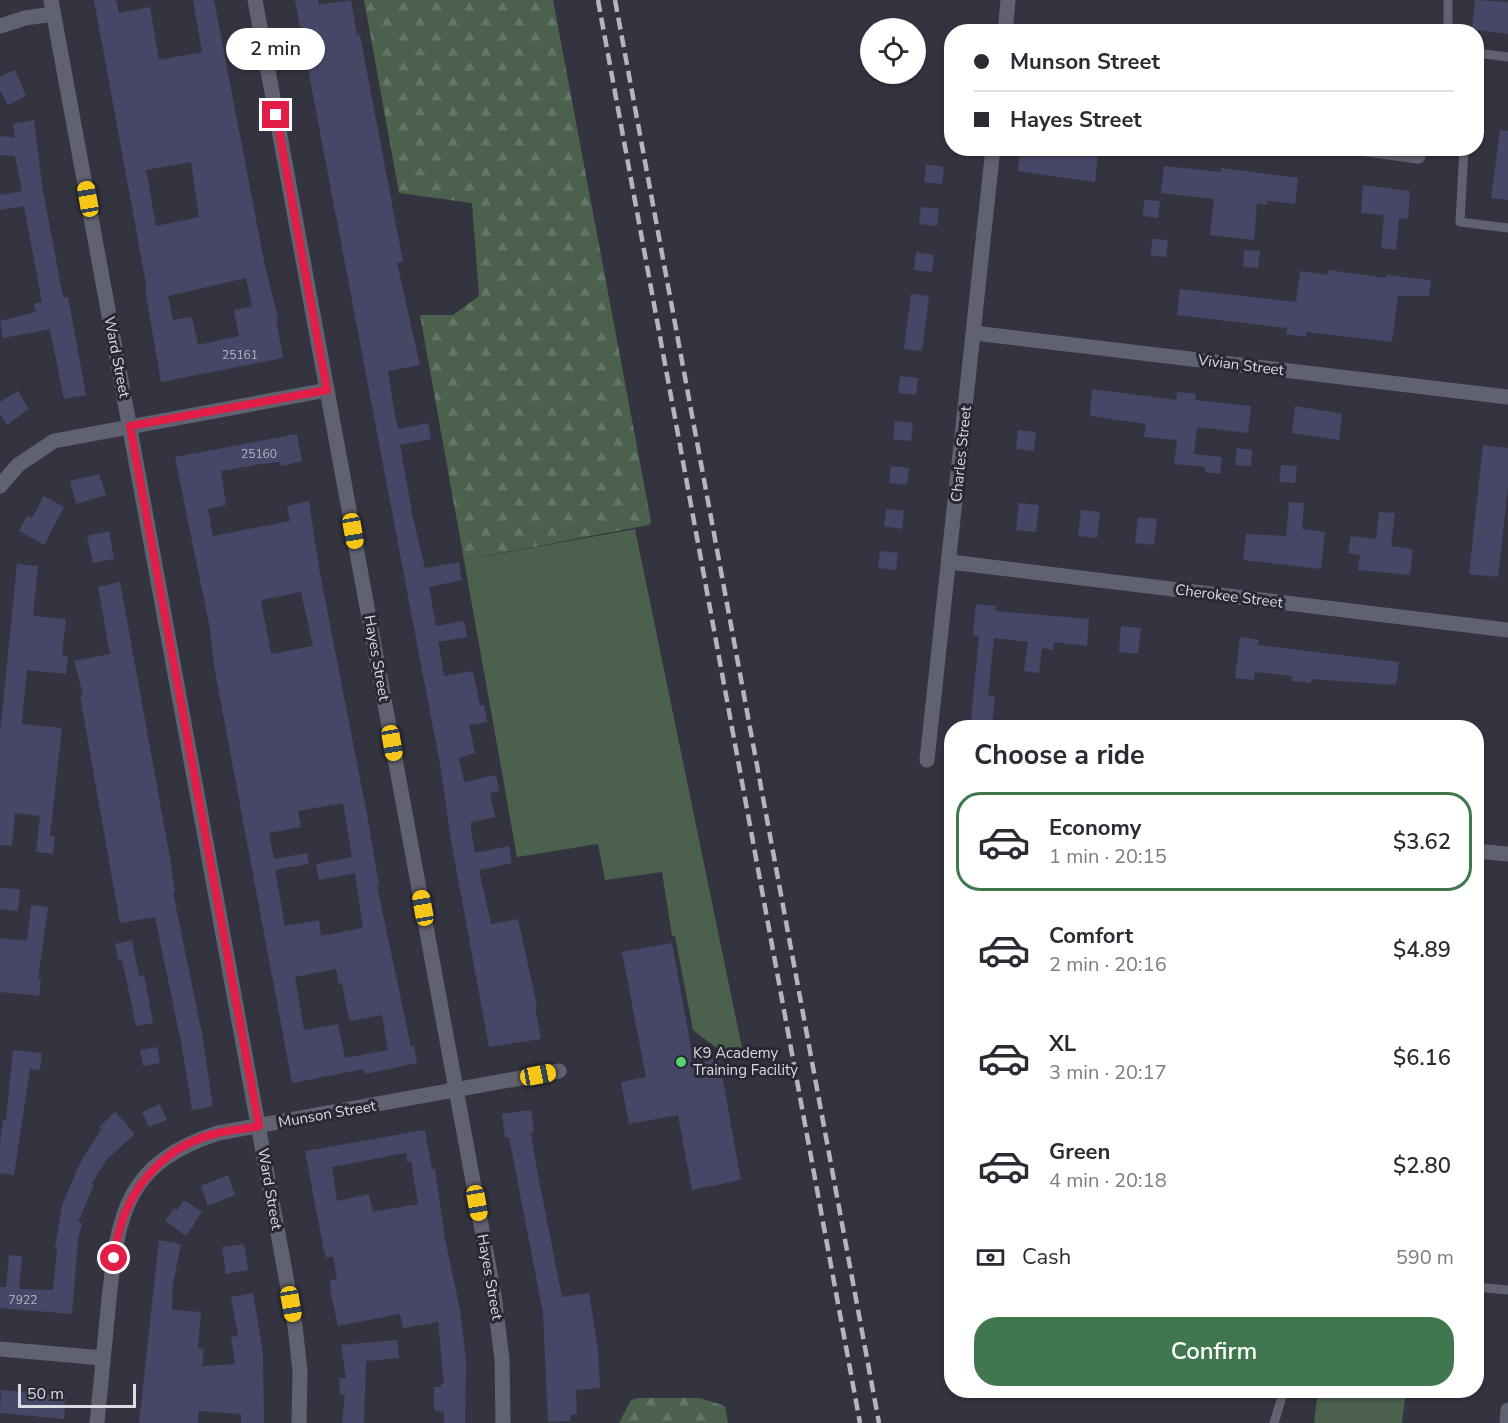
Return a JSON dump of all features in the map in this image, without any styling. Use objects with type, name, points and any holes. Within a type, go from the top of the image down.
[{"type":"street","name":"Hayes Street","points":[[255,0],[499,1327],[503,1423]]},
{"type":"street","points":[[1006,24],[1008,0]]},
{"type":"street","points":[[0,26],[52,7]]},
{"type":"street","name":"Ward Street","points":[[52,7],[295,1326],[300,1371],[299,1423]]},
{"type":"street","name":"Charles Street","points":[[927,760],[992,156]]},
{"type":"street","name":"Vivian Street","points":[[974,333],[1508,397]]},
{"type":"street","points":[[0,486],[18,465],[54,441],[327,390]]},
{"type":"street","name":"Cherokee Street","points":[[950,562],[1508,630]]},
{"type":"street","points":[[1484,852],[1508,854]]},
{"type":"street","name":"Munson Street","points":[[98,1423],[116,1238],[124,1211],[135,1191],[156,1166],[185,1146],[218,1133],[559,1071]]},
{"type":"street","points":[[0,1348],[103,1358]]},
{"type":"street","points":[[1507,1423],[1508,1410]]},
{"type":"lane","points":[[1448,0],[1448,24]]},
{"type":"lane","points":[[1484,54],[1508,57]]},
{"type":"lane","points":[[1464,156],[1460,222],[1508,228]]},
{"type":"lane","points":[[1484,1288],[1508,1290]]},
{"type":"lane","points":[[1274,1423],[1282,1398]]},
{"type":"green space","points":[[364,0],[553,0],[651,521],[649,525],[464,560],[420,315],[453,315],[479,296],[472,203],[399,193]]},
{"type":"green space","points":[[635,529],[742,1048],[723,1053],[693,1030],[675,936],[672,936],[662,872],[605,880],[598,844],[517,857],[464,560]]},
{"type":"green space","points":[[637,1398],[700,1398],[725,1406],[728,1423],[619,1423],[631,1400]]},
{"type":"green space","points":[[1317,1398],[1406,1398],[1402,1423],[1314,1423]]},
{"type":"building","points":[[94,0],[116,0],[119,13],[150,7],[159,60],[202,52],[193,0],[214,0],[265,266],[278,318],[276,319],[283,358],[161,382],[145,289],[147,289]],"holes":[[[191,162],[199,217],[156,226],[146,170]],[[246,278],[252,307],[234,310],[239,336],[198,345],[192,317],[173,320],[168,296]]]},
{"type":"building","points":[[295,0],[318,0],[319,5],[351,0],[357,36],[360,35],[403,262],[397,263],[420,365],[388,371],[393,404],[398,429],[428,423],[431,439],[400,445],[413,518],[425,568],[459,562],[462,580],[429,587],[436,626],[464,621],[467,637],[438,642],[444,676],[473,671],[480,706],[484,705],[487,722],[469,725],[475,753],[459,758],[464,782],[496,775],[499,791],[490,793],[495,817],[471,822],[475,853],[509,846],[512,863],[479,870],[491,924],[518,919],[537,1006],[535,1007],[541,1039],[489,1047],[451,841],[441,770]]},
{"type":"building","points":[[1475,0],[1508,2],[1508,34],[1484,31],[1484,24],[1473,24]]},
{"type":"building","points":[[15,70],[26,96],[8,105],[0,90],[0,77]]},
{"type":"building","points":[[34,120],[42,185],[63,297],[68,297],[86,395],[64,399],[50,329],[3,338],[0,321],[36,312],[34,304],[42,302],[24,206],[0,210],[0,195],[22,191],[15,156],[0,155],[0,136],[15,138],[13,124]]},
{"type":"building","points":[[1500,130],[1508,131],[1508,200],[1491,198]]},
{"type":"building","points":[[1019,156],[1098,156],[1095,182],[1018,171]]},
{"type":"building","points":[[926,164],[944,167],[942,184],[924,182]]},
{"type":"building","points":[[1164,166],[1221,172],[1221,168],[1298,178],[1295,204],[1267,201],[1267,205],[1257,204],[1254,240],[1210,235],[1214,199],[1161,193]]},
{"type":"building","points":[[1363,185],[1410,191],[1408,219],[1399,218],[1396,250],[1381,248],[1384,215],[1361,213]]},
{"type":"building","points":[[1144,200],[1160,201],[1158,218],[1143,216]]},
{"type":"building","points":[[921,207],[939,209],[937,226],[919,224]]},
{"type":"building","points":[[1152,239],[1168,240],[1166,257],[1151,256]]},
{"type":"building","points":[[1244,250],[1260,251],[1258,268],[1243,267]]},
{"type":"building","points":[[916,252],[934,255],[932,272],[914,270]]},
{"type":"building","points":[[1328,270],[1386,278],[1386,275],[1431,280],[1429,296],[1398,296],[1392,342],[1307,332],[1306,337],[1286,334],[1287,328],[1177,315],[1180,289],[1296,302],[1300,271],[1328,275]]},
{"type":"building","points":[[911,294],[929,296],[922,351],[904,349]]},
{"type":"building","points":[[900,376],[918,378],[916,395],[898,393]]},
{"type":"building","points":[[1092,389],[1176,400],[1177,392],[1196,394],[1195,400],[1251,406],[1248,433],[1197,427],[1194,454],[1222,457],[1220,474],[1205,472],[1205,467],[1174,464],[1177,440],[1144,437],[1146,424],[1090,416]]},
{"type":"building","points":[[18,391],[29,409],[7,425],[0,414],[0,402]]},
{"type":"building","points":[[1295,406],[1342,414],[1339,440],[1292,433]]},
{"type":"building","points":[[895,421],[913,423],[911,441],[893,439]]},
{"type":"building","points":[[1018,430],[1036,432],[1034,451],[1016,449]]},
{"type":"building","points":[[297,434],[302,461],[281,466],[280,462],[221,471],[226,505],[208,509],[213,536],[290,521],[287,506],[309,501],[319,568],[367,815],[379,885],[377,886],[411,1047],[414,1046],[417,1063],[365,1074],[364,1069],[292,1083],[214,666],[210,629],[175,457]],"holes":[[[301,592],[313,646],[271,654],[261,600]],[[343,803],[352,857],[316,864],[319,880],[355,873],[363,928],[321,936],[319,920],[285,926],[275,870],[309,864],[307,853],[274,859],[269,833],[301,827],[298,811]],[[336,969],[339,984],[342,983],[349,1021],[382,1015],[388,1050],[345,1058],[338,1024],[304,1030],[295,977]]]},
{"type":"building","points":[[1483,445],[1508,448],[1508,486],[1498,577],[1469,574]]},
{"type":"building","points":[[1237,448],[1252,450],[1251,466],[1235,465]]},
{"type":"building","points":[[1281,465],[1297,466],[1295,483],[1279,482]]},
{"type":"building","points":[[891,466],[909,468],[907,485],[889,483]]},
{"type":"building","points":[[99,474],[106,495],[76,504],[70,481]]},
{"type":"building","points":[[44,496],[64,507],[44,545],[19,531],[27,516],[32,518]]},
{"type":"building","points":[[1289,502],[1304,503],[1302,529],[1325,532],[1321,569],[1243,560],[1246,534],[1286,536]]},
{"type":"building","points":[[1019,503],[1039,505],[1036,532],[1016,530]]},
{"type":"building","points":[[886,509],[904,511],[902,529],[884,526]]},
{"type":"building","points":[[1081,510],[1100,512],[1097,538],[1078,536]]},
{"type":"building","points":[[1379,512],[1395,513],[1391,546],[1413,549],[1410,575],[1358,570],[1360,555],[1348,553],[1351,536],[1376,539]]},
{"type":"building","points":[[1138,517],[1157,519],[1154,545],[1135,543]]},
{"type":"building","points":[[109,531],[114,559],[93,563],[87,536]]},
{"type":"building","points":[[880,551],[898,553],[896,570],[878,568]]},
{"type":"building","points":[[17,564],[38,566],[33,616],[66,619],[62,656],[68,656],[66,674],[27,670],[22,724],[62,728],[50,836],[55,836],[53,854],[36,852],[40,816],[15,813],[12,846],[0,845],[0,734]]},
{"type":"building","points":[[120,582],[170,858],[175,893],[173,893],[202,1034],[213,1106],[192,1110],[182,1047],[155,917],[120,923],[80,696],[83,695],[74,661],[110,654],[98,587]]},
{"type":"building","points":[[976,604],[996,606],[995,611],[1089,619],[1087,646],[1054,642],[1053,650],[1042,648],[1039,673],[1024,671],[1028,642],[994,638],[988,695],[995,696],[992,720],[971,720],[979,636],[973,635]]},
{"type":"building","points":[[1121,626],[1141,628],[1138,654],[1119,652]]},
{"type":"building","points":[[1240,637],[1259,640],[1258,645],[1399,662],[1396,685],[1311,679],[1311,683],[1291,681],[1292,676],[1255,672],[1254,680],[1235,678]]},
{"type":"building","points":[[0,888],[20,889],[18,911],[0,909]]},
{"type":"building","points":[[31,905],[48,907],[38,979],[41,979],[39,996],[0,992],[0,938],[27,941]]},
{"type":"building","points":[[132,940],[139,976],[144,975],[153,1023],[136,1026],[122,959],[118,960],[115,944]]},
{"type":"building","name":"K9 Academy Training Facility","points":[[672,943],[693,1058],[718,1053],[741,1180],[692,1190],[678,1115],[629,1124],[621,1082],[646,1077],[622,952]]},
{"type":"building","points":[[157,1047],[160,1063],[143,1066],[140,1050]]},
{"type":"building","points":[[13,1050],[42,1053],[40,1070],[30,1069],[14,1175],[0,1173],[0,1144],[3,1120],[6,1120]]},
{"type":"building","points":[[160,1104],[167,1120],[149,1127],[142,1112]]},
{"type":"building","points":[[531,1110],[534,1132],[531,1133],[562,1297],[589,1293],[598,1349],[600,1388],[576,1390],[577,1414],[570,1415],[570,1421],[548,1422],[543,1313],[509,1137],[505,1137],[502,1114]]},
{"type":"building","points":[[115,1112],[135,1134],[108,1158],[91,1184],[94,1185],[78,1222],[82,1223],[78,1239],[72,1314],[0,1308],[0,1287],[6,1287],[9,1255],[22,1256],[19,1289],[53,1290],[57,1248],[55,1248],[62,1205],[80,1163],[101,1130],[99,1127]]},
{"type":"building","points":[[425,1130],[432,1169],[435,1169],[445,1239],[460,1310],[466,1359],[465,1423],[444,1423],[444,1412],[434,1410],[434,1387],[441,1387],[441,1384],[444,1384],[438,1322],[403,1328],[400,1314],[338,1326],[330,1280],[337,1279],[333,1256],[327,1258],[324,1251],[305,1151]],"holes":[[[406,1153],[407,1162],[411,1161],[418,1204],[373,1212],[369,1194],[337,1201],[332,1167]]]},
{"type":"building","points":[[228,1175],[235,1195],[208,1206],[201,1186]]},
{"type":"building","points":[[184,1200],[202,1212],[186,1236],[165,1221],[174,1208],[177,1210]]},
{"type":"building","points":[[159,1240],[181,1244],[173,1283],[172,1310],[201,1312],[198,1348],[204,1349],[202,1366],[235,1364],[231,1337],[238,1336],[231,1297],[253,1293],[263,1353],[264,1423],[241,1423],[241,1414],[199,1411],[198,1423],[139,1423]]},
{"type":"building","points":[[244,1244],[248,1270],[226,1274],[222,1247]]},
{"type":"building","points":[[397,1340],[399,1358],[366,1361],[364,1423],[342,1423],[345,1395],[340,1395],[339,1378],[346,1378],[341,1345]]},
{"type":"building","points":[[1,1390],[66,1396],[64,1419],[0,1413]]},
{"type":"railway","points":[[598,0],[860,1423]]},
{"type":"railway","points":[[615,0],[879,1423]]},
{"type":"place","name":"K9 Academy Training Facility","points":[[681,1062]]},
{"type":"route","points":[[114,1258],[116,1238],[124,1211],[135,1191],[156,1166],[168,1156],[199,1139],[218,1133],[259,1126],[130,426],[327,390],[276,115]]}]
